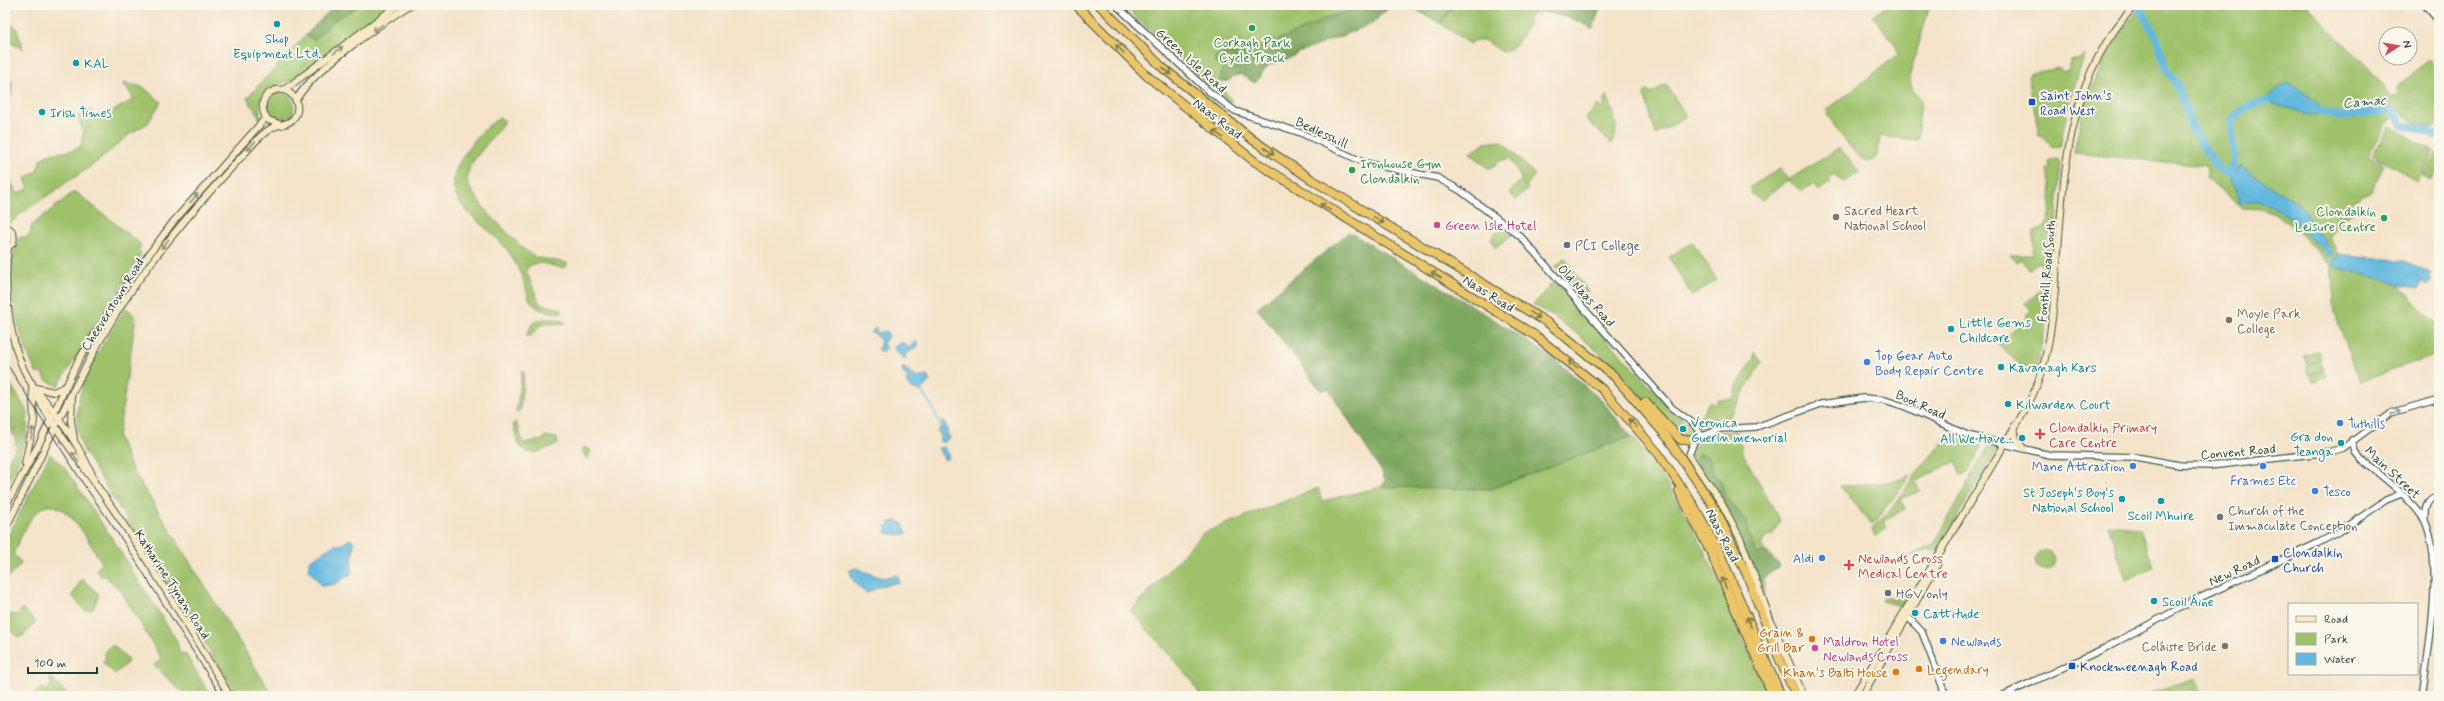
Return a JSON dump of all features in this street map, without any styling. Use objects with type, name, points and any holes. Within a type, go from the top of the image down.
[{"type":"highway","name":"Naas Road","points":[[1076,5],[1146,75],[1254,161],[1536,336],[1565,358],[1602,390],[1658,453],[1694,506],[1718,549],[1781,696]]},
{"type":"highway","name":"Naas Road","points":[[1099,5],[1163,68],[1253,140],[1311,179],[1548,323],[1614,376],[1669,439],[1697,478],[1731,541],[1796,696]]},
{"type":"highway","points":[[1614,376],[1635,391],[1682,440],[1698,437]]},
{"type":"highway","points":[[1669,439],[1685,457],[1717,504],[1735,536],[1757,586]]},
{"type":"highway","points":[[1658,453],[1710,550],[1772,696]]},
{"type":"main road","points":[[282,125],[272,123],[265,117],[262,105],[268,94],[273,91],[284,90],[398,5]]},
{"type":"main road","name":"Cheeverstown Road","points":[[5,529],[72,393],[114,317],[165,244],[197,205],[258,138],[269,129],[282,125],[294,118],[297,113],[296,101],[305,86],[317,75],[410,5]]},
{"type":"main road","name":"Fonthill Road South","points":[[1854,696],[1953,532],[2034,393],[2048,353],[2067,154],[2078,103],[2093,67],[2106,43],[2135,5]]},
{"type":"main road","points":[[284,90],[294,96],[296,101]]},
{"type":"main road","name":"Cheeverstown Road","points":[[5,507],[65,386],[93,336],[144,260],[178,216],[265,117]]},
{"type":"main road","points":[[5,227],[11,230],[14,236],[13,243],[7,248],[6,256],[6,292],[9,319],[21,359],[35,387],[34,421],[23,470]]},
{"type":"main road","points":[[35,387],[51,392],[65,386]]},
{"type":"main road","name":"Katharine Tynan Road","points":[[35,387],[60,420],[88,466],[96,485]]},
{"type":"main road","name":"Katharine Tynan Road","points":[[35,387],[39,400],[56,428],[96,485],[230,696]]},
{"type":"main road","points":[[72,393],[71,420],[75,445]]},
{"type":"main road","points":[[2014,426],[2016,439],[2024,449]]},
{"type":"main road","points":[[1689,455],[1731,521],[1804,696]]},
{"type":"main road","name":"Fonthill Road South","points":[[1862,696],[1948,546],[1953,532]]},
{"type":"street","name":"Green Isle Road","points":[[1116,5],[1220,101],[1243,115],[1260,120]]},
{"type":"street","points":[[2425,5],[2439,20]]},
{"type":"street","name":"Bedlesshill","points":[[1260,120],[1301,133],[1365,163],[1444,181]]},
{"type":"street","name":"Old Naas Road","points":[[1444,181],[1461,191],[1520,236],[1672,408],[1694,424],[1698,437]]},
{"type":"street","name":"Boot Road","points":[[1698,437],[1720,429],[1756,427],[1821,404],[1864,398],[1894,403],[1956,432],[2024,449],[2055,455],[2136,457]]},
{"type":"street","points":[[2342,448],[2391,413],[2439,399]]},
{"type":"street","points":[[1689,455],[1698,437]]},
{"type":"street","name":"Main Street","points":[[2352,440],[2355,452]]},
{"type":"street","name":"Main Street","points":[[2342,448],[2355,452],[2400,492],[2416,508],[2425,520]]},
{"type":"street","name":"Convent Road","points":[[2136,457],[2179,465],[2210,466],[2325,453],[2342,448]]},
{"type":"street","name":"New Road","points":[[2386,500],[2393,492],[2393,487]]},
{"type":"street","name":"New Road","points":[[2002,696],[2105,648],[2193,601],[2339,532],[2400,492]]},
{"type":"street","points":[[2422,696],[2432,633],[2438,563],[2434,542],[2425,520],[2425,507],[2430,500],[2439,496]]},
{"type":"street","points":[[2416,508],[2425,507]]},
{"type":"street","points":[[1908,617],[1922,632],[1946,696]]},
{"type":"green space","points":[[335,5],[361,5],[336,19],[314,40],[306,35]]},
{"type":"green space","points":[[361,5],[394,5],[302,75],[276,85],[264,93],[261,99],[260,108],[261,120],[247,98],[306,35],[314,39],[336,19]]},
{"type":"green space","points":[[1123,5],[1392,5],[1371,24],[1298,53],[1284,61],[1268,65],[1255,83],[1241,74],[1234,76],[1228,81],[1220,82],[1222,88],[1232,101],[1229,102],[1219,94],[1217,84],[1208,86]]},
{"type":"green space","points":[[1359,5],[1392,5],[1371,24],[1298,53],[1284,61],[1268,65],[1255,83],[1241,74],[1234,76],[1228,81],[1225,80],[1220,82],[1222,70],[1220,65],[1215,63],[1215,57],[1218,55],[1257,48],[1307,28],[1328,17],[1350,11]]},
{"type":"green space","points":[[1408,5],[1453,5],[1441,24]]},
{"type":"green space","points":[[1453,5],[1601,5],[1592,30],[1582,21],[1540,11],[1538,15],[1533,12],[1522,36],[1514,46],[1503,52],[1483,40],[1475,41],[1470,44],[1441,24]]},
{"type":"green space","points":[[1530,5],[1601,5],[1592,30],[1570,18],[1546,12]]},
{"type":"green space","points":[[1888,5],[1930,5],[1909,78],[1913,90],[1921,100],[1917,140],[1880,136],[1877,156],[1872,160],[1866,161],[1850,147],[1827,114],[1828,109],[1899,54],[1896,49],[1897,47],[1873,16]]},
{"type":"green space","points":[[2142,5],[2308,5],[2329,30],[2364,62],[2392,97],[2400,92],[2397,88],[2429,59],[2439,72],[2439,123],[2435,128],[2413,122],[2400,112],[2386,123],[2368,155],[2384,165],[2371,192],[2349,203],[2357,210],[2342,220],[2329,238],[2339,254],[2331,266],[2302,235],[2278,215],[2261,209],[2242,208],[2208,179],[2206,166],[2074,153],[2083,113],[2098,74],[2117,38]]},
{"type":"green space","points":[[9,24],[16,27],[23,49],[11,43],[5,48],[5,25]]},
{"type":"green space","points":[[2085,55],[2069,102],[2060,147],[2051,146],[2042,135],[2039,135],[2028,76],[2031,73],[2060,68],[2063,71],[2070,70],[2070,60],[2078,60]]},
{"type":"green space","points":[[5,71],[12,83],[11,97],[5,100]]},
{"type":"green space","points":[[123,83],[143,87],[161,102],[148,123],[130,134],[97,162],[19,215],[11,224],[6,222],[5,172],[18,194],[29,188],[25,179],[37,171],[41,159],[51,154],[76,149],[81,146],[83,133],[78,117],[91,110],[97,120],[134,99]]},
{"type":"green space","points":[[1666,84],[1686,116],[1656,135],[1644,93],[1648,91],[1651,94]]},
{"type":"green space","points":[[281,93],[290,97],[294,106],[290,115],[281,119],[272,115],[268,106],[272,97]]},
{"type":"green space","points":[[1607,95],[1616,126],[1616,132],[1611,144],[1586,119],[1597,105],[1602,108],[1605,105],[1603,101]]},
{"type":"green space","points":[[500,118],[505,121],[470,165],[467,179],[469,187],[486,211],[525,250],[535,257],[567,263],[567,266],[563,268],[537,263],[533,264],[526,271],[540,304],[562,309],[561,313],[544,311],[532,303],[520,271],[514,260],[497,239],[464,208],[457,197],[454,185],[455,171],[464,155],[480,134]]},
{"type":"green space","points":[[2389,126],[2434,151],[2418,181],[2372,155]]},
{"type":"green space","points":[[1502,141],[1535,175],[1526,186],[1528,189],[1516,200],[1509,193],[1521,180],[1521,178],[1510,158],[1500,161],[1489,169],[1470,153],[1484,143]]},
{"type":"green space","points":[[1838,149],[1841,149],[1859,172],[1845,182],[1833,174],[1829,179],[1831,182],[1818,191],[1814,184],[1802,191],[1788,180]]},
{"type":"green space","points":[[2437,152],[2439,154],[2439,167],[2431,179],[2423,175]]},
{"type":"green space","points":[[2058,159],[2061,164],[2050,295],[2035,371],[2020,365],[1998,344],[2027,317],[2025,316],[2031,310],[2025,304],[2044,287],[2042,284],[2050,277],[2039,262],[2030,270],[2021,258],[2016,262],[2010,255],[2033,255],[2034,232],[2042,228],[2047,222],[2050,214],[2051,195],[2047,169],[2050,168],[2049,163],[2051,160]]},
{"type":"green space","points":[[1781,168],[1788,180],[1762,200],[1751,194],[1750,187]]},
{"type":"green space","points":[[72,193],[77,193],[138,242],[141,246],[138,250],[141,254],[58,386],[46,380],[41,372],[37,374],[30,360],[14,307],[12,270],[14,253],[19,238],[22,236],[23,238],[28,235],[31,231],[31,226]]},
{"type":"green space","points":[[1500,227],[1512,235],[1495,248],[1491,239]]},
{"type":"green space","points":[[1349,232],[1481,311],[1556,360],[1603,402],[1631,436],[1490,489],[1381,487],[1385,481],[1382,472],[1328,388],[1321,391],[1257,308]]},
{"type":"green space","points":[[1693,242],[1717,280],[1692,296],[1669,257]]},
{"type":"green space","points":[[1565,258],[1588,292],[1582,294],[1561,270],[1555,267]]},
{"type":"green space","points":[[2331,266],[2396,281],[2418,306],[2439,325],[2439,353],[2360,382],[2335,314]]},
{"type":"green space","points":[[1554,281],[1675,414],[1694,426],[1700,433],[1686,437],[1679,436],[1629,382],[1593,347],[1554,318],[1533,305]]},
{"type":"green space","points":[[126,307],[136,317],[118,437],[132,469],[273,696],[238,696],[85,453],[78,433],[77,414],[80,395],[86,377],[95,359]]},
{"type":"green space","points":[[540,319],[557,319],[566,323],[540,325],[531,336],[526,336],[532,324]]},
{"type":"green space","points":[[2318,351],[2321,359],[2307,365],[2303,357]]},
{"type":"green space","points":[[1754,352],[1762,362],[1726,422],[1700,417],[1709,402],[1715,405],[1718,400],[1733,399],[1735,389],[1754,358]]},
{"type":"green space","points":[[2320,361],[2324,369],[2309,375],[2306,367]]},
{"type":"green space","points":[[2324,369],[2327,377],[2313,383],[2310,375]]},
{"type":"green space","points":[[522,370],[524,373],[520,410],[516,413]]},
{"type":"green space","points":[[5,375],[28,413],[26,444],[5,410]]},
{"type":"green space","points":[[5,413],[23,443],[17,465],[5,490],[5,466],[17,446],[15,444],[13,434],[5,428]]},
{"type":"green space","points":[[1700,420],[1724,424],[1705,429],[1698,422]]},
{"type":"green space","points":[[516,422],[523,443],[543,440],[545,436],[557,438],[558,444],[535,453],[526,452],[518,444],[513,424]]},
{"type":"green space","points":[[1718,432],[1736,432],[1739,434],[1742,452],[1780,520],[1772,536],[1768,535],[1761,545],[1765,548],[1760,554],[1765,596],[1742,542],[1691,457],[1692,449],[1703,438]]},
{"type":"green space","points":[[1949,435],[1982,445],[1968,473],[1961,475],[1955,461],[1915,482],[1920,491],[1901,499],[1905,509],[1884,520],[1887,528],[1876,536],[1874,535],[1872,529],[1895,504],[1918,471]]},
{"type":"green space","points":[[1631,436],[1638,442],[1644,453],[1666,483],[1699,541],[1714,571],[1769,696],[1200,696],[1193,682],[1131,611],[1203,533],[1318,488],[1322,501],[1381,487],[1490,489]]},
{"type":"green space","points":[[1988,446],[1998,449],[1935,553],[1929,549],[1920,552],[1936,541]]},
{"type":"green space","points":[[584,447],[591,450],[587,459],[581,450]]},
{"type":"green space","points":[[1699,453],[1708,457],[1715,476],[1721,481],[1725,495],[1746,521],[1756,554],[1766,551],[1779,564],[1778,568],[1760,580],[1758,580],[1696,460]]},
{"type":"green space","points":[[50,454],[64,467],[111,537],[177,641],[179,652],[186,655],[211,696],[186,696],[154,665],[161,658],[121,591],[104,575],[102,577],[95,570],[102,563],[91,544],[75,522],[57,507],[47,506],[38,511],[30,520],[13,554],[22,563],[5,581],[5,542]]},
{"type":"green space","points":[[1911,475],[1874,523],[1870,523],[1840,486],[1892,482]]},
{"type":"green space","points":[[2108,525],[2140,528],[2153,567],[2126,580]]},
{"type":"green space","points":[[2045,550],[2052,553],[2055,560],[2052,567],[2045,570],[2038,567],[2035,560],[2038,553]]},
{"type":"green space","points":[[82,579],[99,594],[93,609],[85,611],[72,596]]},
{"type":"green space","points":[[1907,593],[1909,595],[1902,606],[1881,601],[1882,598],[1897,598]]},
{"type":"green space","points":[[22,608],[36,622],[23,636],[18,637],[5,626],[5,618],[9,614],[18,615]]},
{"type":"green space","points":[[111,646],[114,646],[128,659],[127,663],[115,674],[102,662],[106,658],[104,652]]},
{"type":"green space","points":[[51,677],[69,696],[32,696],[41,688],[46,691],[52,684],[49,681]]},
{"type":"green space","points":[[2196,678],[2202,696],[2151,696],[2150,693]]},
{"type":"water","points":[[2288,83],[2298,87],[2331,115],[2308,114],[2264,101],[2278,88]]},
{"type":"water","points":[[2241,165],[2299,205],[2306,212],[2306,215],[2334,254],[2330,255],[2326,253],[2286,215],[2268,204],[2258,202],[2239,203],[2236,189],[2231,181]]},
{"type":"water","points":[[2339,254],[2405,261],[2431,273],[2430,278],[2432,282],[2428,285],[2423,281],[2419,289],[2331,266]]},
{"type":"water","points":[[875,328],[878,333],[886,331],[889,336],[883,343],[886,348],[883,352],[878,350],[881,341],[874,333],[870,333]]},
{"type":"water","points":[[915,341],[919,345],[905,355],[906,359],[897,353],[894,347],[902,342],[909,348]]},
{"type":"water","points":[[903,367],[917,378],[927,376],[930,381],[919,392],[917,389],[912,389],[906,382],[909,378],[902,372]]},
{"type":"water","points":[[941,420],[945,422],[948,433],[944,435],[949,435],[950,438],[944,442],[940,442],[940,433],[937,431],[940,430],[940,426],[944,431]]},
{"type":"water","points":[[944,447],[948,453],[948,459],[944,459],[938,448]]},
{"type":"water","points":[[898,521],[903,524],[907,533],[900,535],[887,533],[885,527],[889,526],[890,522]]},
{"type":"water","points":[[350,539],[354,542],[351,574],[335,584],[322,586],[309,570],[309,561],[334,545],[341,545]]},
{"type":"water","points":[[856,568],[882,578],[897,575],[900,582],[881,586],[867,593],[858,586],[851,576],[850,570]]},
{"type":"waterway","name":"Camac","points":[[2141,9],[2158,41],[2165,67],[2177,84],[2193,131],[2215,164],[2225,172],[2243,181]]},
{"type":"waterway","name":"Camac","points":[[2229,174],[2234,162],[2232,120],[2246,107],[2274,99]]},
{"type":"waterway","name":"Camac","points":[[2322,112],[2343,117],[2390,109],[2395,113],[2402,125],[2422,129],[2439,136]]},
{"type":"waterway","name":"Camac","points":[[2331,255],[2334,261]]},
{"type":"waterway","points":[[921,391],[932,406],[941,428]]},
{"type":"tram line","points":[[5,361],[84,485],[125,544],[221,696]]},
{"type":"place","name":"Shop Equipment Ltd.","points":[[277,24]]},
{"type":"place","name":"Corkagh Park Cycle Track","points":[[1252,28]]},
{"type":"place","name":"KAL","points":[[76,63]]},
{"type":"place","name":"Saint John's Road West","points":[[2032,102]]},
{"type":"place","name":"Irish Times","points":[[42,112]]},
{"type":"place","name":"Ironhouse Gym Clondalkin","points":[[1352,170]]},
{"type":"place","name":"Sacred Heart National School","points":[[1836,217]]},
{"type":"place","name":"Clondalkin Leisure Centre","points":[[2384,218]]},
{"type":"place","name":"Green Isle Hotel","points":[[1437,225]]},
{"type":"place","name":"PCI College","points":[[1567,245]]},
{"type":"place","name":"Moyle Park College","points":[[2229,320]]},
{"type":"place","name":"Little Gems Childcare","points":[[1951,329]]},
{"type":"place","name":"Top Gear Auto Body Repair Centre","points":[[1867,362]]},
{"type":"place","name":"Kavanagh Kars","points":[[2001,367]]},
{"type":"place","name":"Kilwarden Court","points":[[2008,404]]},
{"type":"place","name":"Tuthills","points":[[2340,423]]},
{"type":"place","name":"Veronica Guerin memorial","points":[[1683,429]]},
{"type":"place","name":"Clondalkin Primary Care Centre","points":[[2040,434]]},
{"type":"place","name":"All We Have...","points":[[2022,438]]},
{"type":"place","name":"Gra don Teanga","points":[[2341,443]]},
{"type":"place","name":"Mane Attraction","points":[[2133,466]]},
{"type":"place","name":"Frames Etc","points":[[2263,466]]},
{"type":"place","name":"Tesco","points":[[2315,491]]},
{"type":"place","name":"St Joseph's Boy's National School","points":[[2122,499]]},
{"type":"place","name":"Scoil Mhuire","points":[[2161,501]]},
{"type":"place","name":"Church of the Immaculate Conception","points":[[2220,517]]},
{"type":"place","name":"Aldi","points":[[1822,558]]},
{"type":"place","name":"Clondalkin Church","points":[[2275,559]]},
{"type":"place","name":"Newlands Cross Medical Centre","points":[[1849,565]]},
{"type":"place","name":"HGV only","points":[[1888,593]]},
{"type":"place","name":"Scoil Áine","points":[[2154,601]]},
{"type":"place","name":"Cattitude","points":[[1915,613]]},
{"type":"place","name":"Grain & Grill Bar","points":[[1812,639]]},
{"type":"place","name":"Newlands","points":[[1943,641]]},
{"type":"place","name":"Coláiste Bríde","points":[[2225,646]]},
{"type":"place","name":"Maldron Hotel Newlands Cross","points":[[1815,648]]},
{"type":"place","name":"Knockmeenagh Road","points":[[2072,666]]},
{"type":"place","name":"Legendary","points":[[1919,669]]},
{"type":"place","name":"Khan's Balti House","points":[[1896,672]]}]
